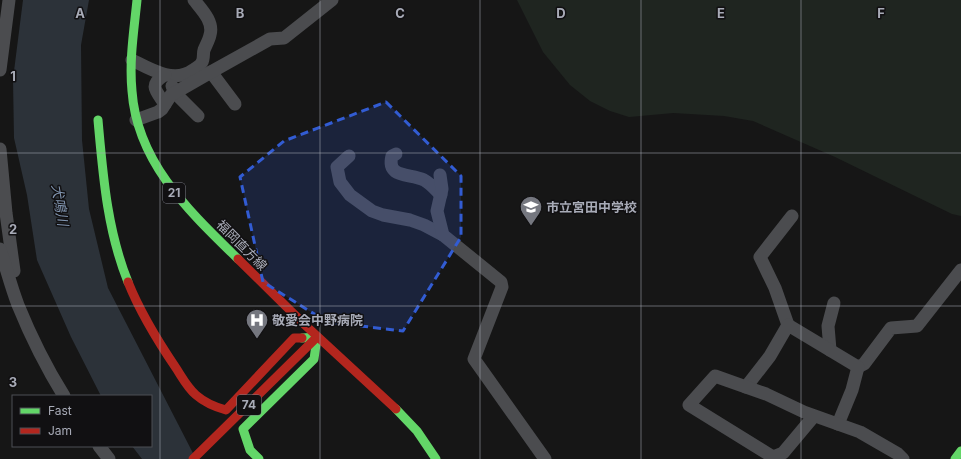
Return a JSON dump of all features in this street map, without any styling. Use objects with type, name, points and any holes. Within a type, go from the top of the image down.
[{"type":"main road","name":"福岡直方線","points":[[137,0],[131,79],[132,98],[136,120],[149,155],[161,177],[214,236],[317,337],[412,424],[428,445],[436,459]]},
{"type":"main road","points":[[98,120],[113,238],[123,269],[157,340],[192,391],[215,407],[226,410],[294,338],[317,337],[314,360],[243,429],[250,450],[259,459]]},
{"type":"main road","name":"74","points":[[194,459],[317,337]]},
{"type":"main road","points":[[955,459],[961,451]]},
{"type":"street","points":[[0,70],[9,0]]},
{"type":"street","points":[[165,104],[155,90],[157,80],[163,76],[183,76],[202,62],[204,49],[210,35],[212,27],[194,0]]},
{"type":"street","points":[[136,120],[158,112],[162,109],[171,95],[270,39],[284,38],[332,0]]},
{"type":"street","points":[[132,60],[163,76],[173,86],[175,93],[198,116]]},
{"type":"street","points":[[211,72],[235,104]]},
{"type":"street","points":[[0,150],[6,213],[18,304]]},
{"type":"street","points":[[396,154],[392,156],[390,163],[392,169],[397,173],[424,180],[441,195]]},
{"type":"street","points":[[350,156],[338,167],[340,182],[350,195],[372,211],[383,215],[410,220],[424,225],[443,235],[502,282],[502,287],[474,358],[544,459]]},
{"type":"street","points":[[440,175],[442,189],[437,211],[443,235]]},
{"type":"street","points":[[792,216],[760,257],[775,288],[788,325],[858,367]]},
{"type":"street","points":[[0,249],[18,304],[36,345],[51,375],[63,395]]},
{"type":"street","points":[[838,424],[852,390],[858,367],[864,364],[891,328],[917,326],[961,270]]},
{"type":"street","points":[[830,350],[828,326],[834,303]]},
{"type":"street","points":[[746,387],[770,356],[788,325]]},
{"type":"street","points":[[814,416],[783,453],[773,457],[689,405],[715,376],[766,394],[814,416],[860,432],[898,454],[903,459]]},
{"type":"street","points":[[100,447],[109,459]]},
{"type":"highlighted area","points":[[386,102],[461,176],[461,237],[403,331],[327,322],[263,282],[240,177],[284,141]]},
{"type":"shaded area","points":[[517,0],[961,0],[961,216],[952,214],[835,157],[753,121],[724,116],[673,113],[629,117],[610,111],[590,101],[570,85],[543,52]]},
{"type":"water","name":"犬鳴川","points":[[23,0],[89,0],[81,45],[82,140],[89,209],[108,288],[196,459],[142,459],[133,447],[152,447],[152,395],[100,395],[71,337],[37,260],[27,195],[14,138],[13,79]]},
{"type":"traffic: fast","points":[[137,0],[132,46],[131,80],[136,117],[144,141],[155,163],[169,184],[202,223],[238,259]]},
{"type":"traffic: fast","points":[[98,120],[107,202],[115,242],[128,282]]},
{"type":"traffic: fast","points":[[259,459],[250,450],[243,429],[314,359],[317,337],[302,338]]},
{"type":"traffic: fast","points":[[396,409],[417,431],[436,459]]},
{"type":"traffic: fast","points":[[955,459],[961,451]]},
{"type":"traffic: jam","points":[[238,259],[305,325],[396,409]]},
{"type":"traffic: jam","points":[[128,282],[149,326],[187,385],[203,400],[222,409],[226,410],[294,338],[302,338]]},
{"type":"traffic: jam","points":[[193,459],[317,337]]},
{"type":"place","name":"市立宮田中学校","points":[[531,226]]},
{"type":"place","name":"敬愛会中野病院","points":[[257,340]]}]
